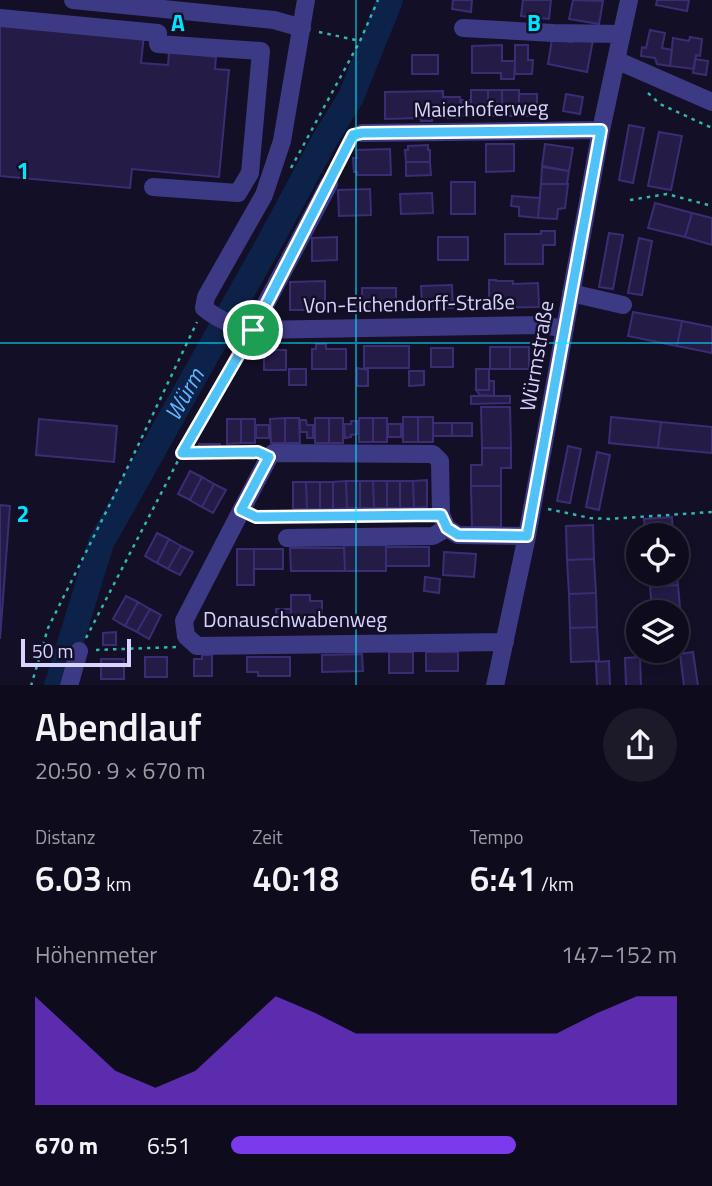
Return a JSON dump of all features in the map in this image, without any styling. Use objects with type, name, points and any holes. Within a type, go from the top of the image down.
[{"type":"street","points":[[73,0],[169,7],[274,20],[302,28]]},
{"type":"street","points":[[214,317],[204,308],[206,297],[264,195],[282,141],[306,0]]},
{"type":"street","name":"Würmstraße","points":[[495,685],[527,536],[601,130],[629,0]]},
{"type":"street","points":[[153,187],[238,192],[250,173],[261,51],[158,44],[158,33],[169,7]]},
{"type":"street","points":[[0,18],[158,33]]},
{"type":"street","points":[[463,28],[621,34]]},
{"type":"street","points":[[615,60],[712,102]]},
{"type":"street","name":"Maierhoferweg","points":[[362,133],[601,130]]},
{"type":"street","name":"Von-Eichendorff-Straße","points":[[245,328],[329,184]]},
{"type":"street","points":[[571,293],[623,305]]},
{"type":"street","name":"Von-Eichendorff-Straße","points":[[214,317],[245,328],[543,325],[565,329]]},
{"type":"street","points":[[269,457],[273,453],[433,454],[440,461],[444,522],[433,536],[287,538]]},
{"type":"street","name":"Donauschwabenweg","points":[[269,457],[184,621],[186,636],[197,646],[505,642]]},
{"type":"street","points":[[444,522],[458,535],[527,536]]},
{"type":"street","points":[[69,685],[79,650]]},
{"type":"path","points":[[288,174],[360,41],[378,0]]},
{"type":"path","points":[[302,28],[360,41]]},
{"type":"path","points":[[644,88],[660,104],[712,128]]},
{"type":"path","points":[[329,184],[353,135],[362,133]]},
{"type":"path","points":[[630,200],[667,194],[712,206]]},
{"type":"path","points":[[30,685],[48,628],[197,322],[214,317]]},
{"type":"path","points":[[197,646],[79,650],[245,328]]},
{"type":"path","points":[[182,453],[258,452],[269,457]]},
{"type":"path","points":[[543,508],[590,518],[610,519],[712,512]]},
{"type":"path","points":[[241,510],[256,517],[444,522]]},
{"type":"building","points":[[453,0],[472,0],[471,12],[452,9]]},
{"type":"building","points":[[523,0],[551,0],[549,19],[521,16]]},
{"type":"building","points":[[573,0],[603,1],[599,24],[569,19]]},
{"type":"building","points":[[657,0],[689,0],[687,11],[656,5]]},
{"type":"building","points":[[0,22],[144,35],[141,63],[168,65],[169,52],[216,57],[215,69],[229,70],[219,177],[132,169],[130,188],[0,176]]},
{"type":"building","points":[[650,30],[665,33],[662,48],[672,50],[670,66],[657,64],[655,58],[641,56],[642,47],[646,48]]},
{"type":"building","points":[[573,37],[593,40],[587,72],[548,64],[552,39],[572,42]]},
{"type":"building","points":[[690,37],[702,39],[700,56],[696,55],[694,69],[670,66],[673,38],[689,41]]},
{"type":"building","points":[[502,45],[502,61],[515,61],[514,79],[501,79],[501,73],[472,73],[472,46]]},
{"type":"building","points":[[515,45],[528,45],[528,60],[533,60],[532,74],[515,74]]},
{"type":"building","points":[[412,55],[438,55],[438,74],[412,74]]},
{"type":"building","points":[[695,59],[708,61],[706,75],[693,73]]},
{"type":"building","points":[[471,90],[488,90],[488,116],[471,116]]},
{"type":"building","points":[[488,90],[502,90],[502,116],[488,116]]},
{"type":"building","points":[[502,90],[519,90],[519,116],[502,116]]},
{"type":"building","points":[[443,91],[443,97],[460,97],[461,118],[432,118],[432,121],[421,121],[421,118],[385,119],[385,92]]},
{"type":"building","points":[[519,94],[537,94],[537,116],[519,116]]},
{"type":"building","points":[[566,94],[583,97],[580,114],[563,111]]},
{"type":"building","points":[[461,100],[471,100],[471,116],[461,116]]},
{"type":"building","points":[[629,125],[644,128],[633,183],[619,180]]},
{"type":"building","points":[[659,132],[682,136],[671,190],[648,186]]},
{"type":"building","points":[[486,144],[514,144],[514,171],[486,172]]},
{"type":"building","points":[[545,144],[573,148],[569,171],[542,166]]},
{"type":"building","points":[[428,145],[430,162],[406,162],[405,150],[408,150],[408,146]]},
{"type":"building","points":[[390,149],[391,175],[357,175],[357,172],[354,172],[353,158],[357,158],[356,150]]},
{"type":"building","points":[[406,162],[430,162],[431,175],[406,176]]},
{"type":"building","points":[[542,167],[569,171],[567,184],[541,184]]},
{"type":"building","points":[[451,182],[475,182],[475,214],[451,214]]},
{"type":"building","points":[[541,184],[568,184],[565,208],[558,209],[557,219],[538,218]]},
{"type":"building","points":[[370,189],[371,215],[339,216],[338,190]]},
{"type":"building","points":[[432,193],[433,213],[401,214],[400,194]]},
{"type":"building","points":[[512,196],[540,198],[538,218],[519,216],[519,207],[511,206]]},
{"type":"building","points":[[655,203],[692,213],[685,237],[648,228]]},
{"type":"building","points":[[692,213],[712,218],[712,245],[685,237]]},
{"type":"building","points":[[541,231],[555,231],[555,245],[543,245],[543,264],[505,264],[505,234],[541,234]]},
{"type":"building","points":[[609,233],[623,235],[613,289],[599,287]]},
{"type":"building","points":[[337,237],[337,260],[312,261],[312,238]]},
{"type":"building","points":[[438,237],[468,237],[468,260],[438,260]]},
{"type":"building","points":[[639,238],[652,241],[642,295],[628,293]]},
{"type":"building","points":[[489,280],[513,281],[513,284],[538,283],[539,307],[489,308]]},
{"type":"building","points":[[325,281],[325,310],[290,310],[290,282]]},
{"type":"building","points":[[452,285],[453,308],[429,308],[429,303],[422,303],[421,286]]},
{"type":"building","points":[[362,288],[396,288],[396,308],[362,309]]},
{"type":"building","points":[[633,312],[682,321],[677,346],[628,336]]},
{"type":"building","points":[[682,321],[712,327],[712,353],[677,346]]},
{"type":"building","points":[[316,344],[326,344],[326,349],[346,349],[346,369],[312,369],[312,349],[316,349]]},
{"type":"building","points":[[364,346],[409,346],[409,368],[364,368]]},
{"type":"building","points":[[490,347],[510,347],[510,369],[490,369]]},
{"type":"building","points":[[510,347],[529,347],[529,369],[510,369]]},
{"type":"building","points":[[431,348],[453,348],[453,367],[431,367]]},
{"type":"building","points":[[264,350],[286,350],[286,370],[264,370]]},
{"type":"building","points":[[357,368],[368,370],[368,386],[357,386]]},
{"type":"building","points":[[289,369],[306,369],[306,385],[289,385]]},
{"type":"building","points":[[476,369],[489,369],[489,390],[476,390]]},
{"type":"building","points":[[409,371],[424,371],[424,385],[409,386]]},
{"type":"building","points":[[489,381],[494,381],[494,396],[480,395],[476,390],[489,390]]},
{"type":"building","points":[[471,396],[510,396],[510,403],[471,404]]},
{"type":"building","points":[[481,407],[510,407],[511,448],[482,448]]},
{"type":"building","points":[[403,417],[418,417],[418,442],[403,442]]},
{"type":"building","points":[[418,417],[433,417],[433,442],[418,442]]},
{"type":"building","points":[[611,417],[661,422],[658,448],[609,443]]},
{"type":"building","points":[[285,418],[299,418],[300,443],[285,443]]},
{"type":"building","points":[[285,418],[285,443],[271,443],[270,419]]},
{"type":"building","points":[[315,418],[329,418],[329,443],[315,443]]},
{"type":"building","points":[[329,418],[343,418],[343,443],[329,443]]},
{"type":"building","points":[[359,418],[373,418],[373,442],[359,442]]},
{"type":"building","points":[[373,418],[387,418],[387,442],[373,442]]},
{"type":"building","points":[[39,419],[117,426],[114,462],[36,455]]},
{"type":"building","points":[[227,419],[241,419],[241,443],[227,444]]},
{"type":"building","points":[[241,419],[255,419],[255,443],[241,443]]},
{"type":"building","points":[[300,420],[306,420],[307,425],[313,425],[313,438],[307,438],[307,432],[300,432]]},
{"type":"building","points":[[351,421],[357,421],[358,434],[345,438],[344,424],[351,424]]},
{"type":"building","points":[[661,422],[712,427],[712,453],[658,448]]},
{"type":"building","points":[[433,423],[452,423],[452,436],[433,436]]},
{"type":"building","points":[[452,423],[472,423],[472,436],[452,436]]},
{"type":"building","points":[[388,424],[401,424],[401,437],[388,437]]},
{"type":"building","points":[[256,425],[269,425],[269,438],[256,438]]},
{"type":"building","points":[[199,444],[220,444],[220,450],[199,450]]},
{"type":"building","points":[[568,446],[581,449],[570,503],[557,501]]},
{"type":"building","points":[[482,448],[511,448],[511,468],[501,468],[501,486],[471,486],[471,465],[482,465]]},
{"type":"building","points":[[597,452],[610,455],[599,510],[586,507]]},
{"type":"building","points":[[190,471],[202,477],[190,500],[178,494]]},
{"type":"building","points":[[202,477],[214,484],[202,507],[190,500]]},
{"type":"building","points":[[427,480],[427,507],[414,508],[413,481]]},
{"type":"building","points":[[346,481],[360,481],[360,508],[347,508]]},
{"type":"building","points":[[346,481],[347,508],[333,509],[333,482]]},
{"type":"building","points":[[360,481],[373,481],[374,508],[360,508]]},
{"type":"building","points":[[373,481],[387,481],[387,508],[374,508]]},
{"type":"building","points":[[387,481],[400,481],[400,508],[387,508]]},
{"type":"building","points":[[400,481],[413,481],[414,508],[400,508]]},
{"type":"building","points":[[293,482],[306,482],[307,509],[293,509]]},
{"type":"building","points":[[306,482],[320,482],[320,509],[307,509]]},
{"type":"building","points":[[320,482],[333,482],[333,509],[320,509]]},
{"type":"building","points":[[214,484],[226,490],[213,513],[202,507]]},
{"type":"building","points":[[471,486],[501,486],[501,527],[472,528]]},
{"type":"building","points":[[0,505],[10,506],[0,639]]},
{"type":"building","points":[[672,517],[672,523],[644,523],[644,519]]},
{"type":"building","points":[[593,525],[594,559],[567,560],[566,526]]},
{"type":"building","points":[[157,533],[169,539],[157,563],[145,556]]},
{"type":"building","points":[[169,539],[181,546],[168,569],[157,563]]},
{"type":"building","points":[[344,545],[386,545],[386,571],[345,571]]},
{"type":"building","points":[[181,546],[193,552],[180,575],[168,569]]},
{"type":"building","points":[[386,547],[429,547],[429,566],[386,566]]},
{"type":"building","points":[[290,548],[344,548],[345,571],[291,571]]},
{"type":"building","points":[[237,549],[254,549],[254,585],[237,585]]},
{"type":"building","points":[[254,549],[283,549],[283,569],[254,569]]},
{"type":"building","points":[[444,552],[476,554],[474,577],[443,575]]},
{"type":"building","points":[[594,559],[596,593],[569,594],[567,560]]},
{"type":"building","points":[[425,577],[440,579],[439,593],[424,591]]},
{"type":"building","points":[[678,586],[679,600],[651,600],[650,587]]},
{"type":"building","points":[[596,593],[597,627],[570,628],[569,594]]},
{"type":"building","points":[[291,595],[310,595],[310,601],[322,601],[322,624],[291,624]]},
{"type":"building","points":[[126,596],[138,602],[125,626],[113,619]]},
{"type":"building","points":[[138,602],[150,609],[137,632],[125,626]]},
{"type":"building","points":[[150,609],[161,615],[149,639],[137,632]]},
{"type":"building","points":[[276,609],[291,609],[291,624],[276,624]]},
{"type":"building","points":[[597,627],[599,661],[571,662],[570,628]]},
{"type":"building","points":[[116,632],[116,645],[103,645],[103,633]]},
{"type":"building","points":[[389,652],[413,652],[413,673],[389,673]]},
{"type":"building","points":[[426,652],[458,652],[458,671],[426,671]]},
{"type":"building","points":[[693,652],[698,685],[684,685],[681,663],[689,663],[689,653]]},
{"type":"building","points":[[362,654],[363,671],[322,672],[322,655]]},
{"type":"building","points":[[202,655],[212,655],[212,676],[194,676],[194,659],[202,659]]},
{"type":"building","points":[[145,657],[167,657],[167,677],[145,677]]},
{"type":"building","points":[[247,657],[290,657],[290,676],[258,676],[258,672],[247,672]]},
{"type":"building","points":[[626,658],[626,663],[640,663],[641,685],[626,685]]},
{"type":"building","points":[[101,659],[124,659],[124,679],[101,679]]},
{"type":"building","points":[[609,661],[610,685],[597,685],[596,662]]},
{"type":"waterway","name":"Würm","points":[[57,685],[101,543],[351,97],[390,0]]},
{"type":"route","points":[[601,130],[527,536],[458,535],[447,528],[441,515],[256,517],[241,510],[269,457],[258,452],[182,453],[253,330],[353,135],[601,130]]}]
